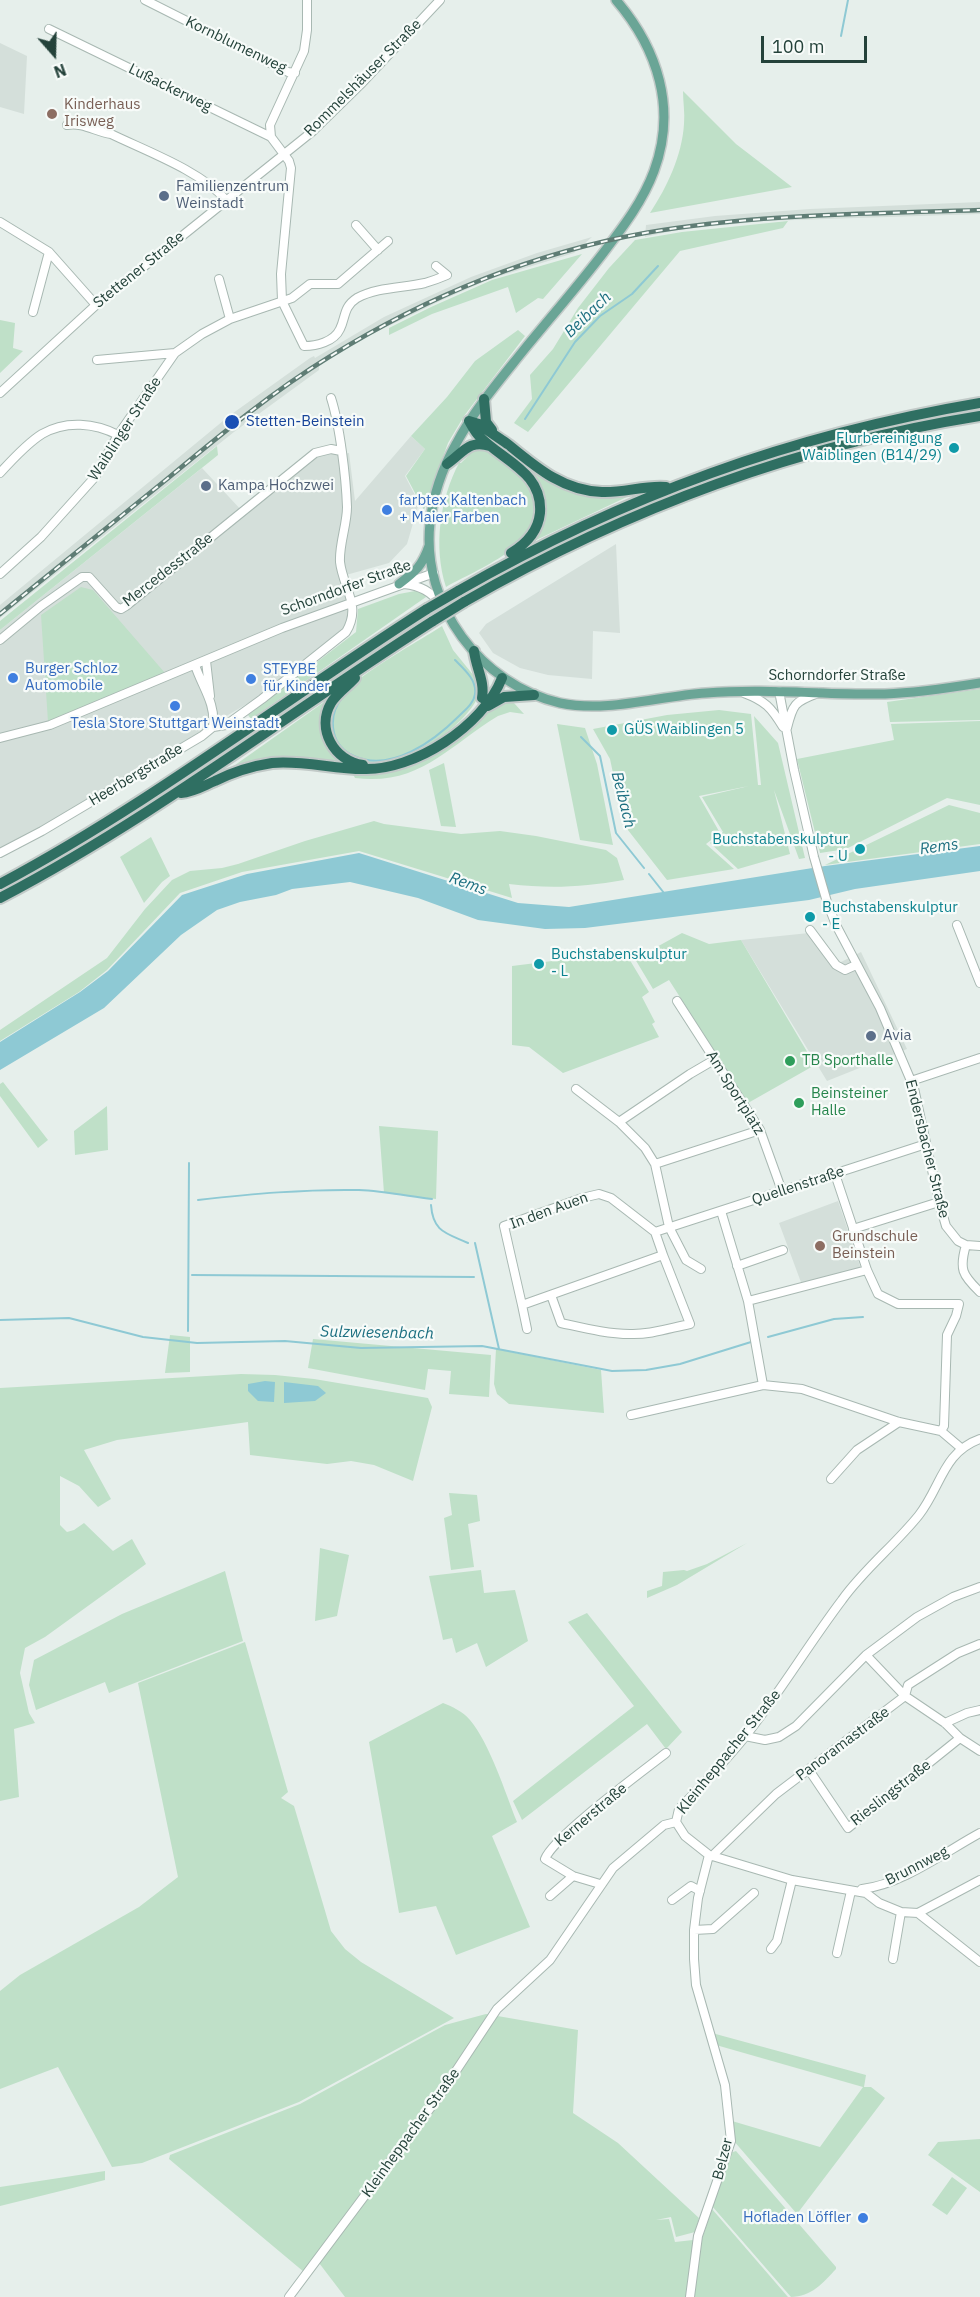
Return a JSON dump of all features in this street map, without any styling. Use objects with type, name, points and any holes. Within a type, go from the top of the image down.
[{"type":"highway","points":[[484,399],[486,422],[496,435]]},
{"type":"highway","points":[[0,884],[88,834],[170,783],[427,609],[497,569],[591,521],[670,487],[743,461],[894,420],[980,403]]},
{"type":"highway","points":[[0,898],[87,849],[177,794],[362,667],[464,602],[524,568],[596,533],[717,483],[855,442],[980,416]]},
{"type":"highway","points":[[469,421],[479,424],[496,435],[549,476],[573,488],[603,493],[654,486],[670,487]]},
{"type":"highway","points":[[469,421],[479,436],[532,480],[540,504],[538,524],[531,536],[497,569]]},
{"type":"highway","points":[[447,464],[466,447],[481,443],[493,447]]},
{"type":"highway","points":[[474,651],[477,669],[482,678],[482,698]]},
{"type":"highway","points":[[362,667],[354,680],[330,704],[326,721],[327,733],[332,746],[344,758],[354,763],[367,765],[384,764],[417,754],[456,727],[472,712],[492,686],[502,678]]},
{"type":"highway","points":[[177,794],[191,793],[232,773],[273,763],[299,763],[363,770],[403,764],[424,755],[453,735],[498,690],[502,678]]},
{"type":"highway","points":[[480,710],[503,697],[534,695]]},
{"type":"main road","points":[[434,573],[430,522],[437,490],[447,464],[469,421],[484,399],[616,236],[645,192],[662,148],[664,124],[659,78],[642,35],[616,0]]},
{"type":"main road","points":[[399,584],[423,563],[430,544]]},
{"type":"main road","name":"Schorndorfer Straße","points":[[434,573],[445,609],[455,628],[474,651],[502,678],[534,695],[561,703],[591,706],[617,705],[706,693],[742,692],[887,694],[980,683]]},
{"type":"street","name":"Kornblumenweg","points":[[145,0],[295,73]]},
{"type":"street","points":[[271,137],[270,125],[295,73],[306,40],[307,0]]},
{"type":"street","name":"Rommelshäuser Straße","points":[[284,154],[313,131],[360,86],[440,0]]},
{"type":"street","name":"Lußackerweg","points":[[49,29],[271,137],[284,154]]},
{"type":"street","points":[[67,124],[76,123],[99,133],[111,134],[201,178],[219,191],[226,200]]},
{"type":"street","points":[[284,154],[291,168],[281,274],[282,301],[304,346],[316,346],[334,336],[339,331],[344,312],[357,299],[383,290],[426,283],[447,275],[436,266]]},
{"type":"street","name":"Stettener Straße","points":[[0,393],[96,305],[284,154]]},
{"type":"street","points":[[0,222],[49,252],[96,305]]},
{"type":"street","points":[[356,225],[378,250]]},
{"type":"street","name":"Waiblinger Straße","points":[[0,574],[40,537],[95,477],[118,435],[175,353],[202,334],[230,319],[292,298],[310,284],[338,284],[388,241]]},
{"type":"street","points":[[33,312],[49,252]]},
{"type":"street","points":[[219,279],[230,319]]},
{"type":"street","points":[[97,360],[175,353]]},
{"type":"street","points":[[331,398],[341,451],[347,509],[340,561],[352,601]]},
{"type":"street","points":[[0,473],[41,434],[60,427],[81,424],[102,427],[118,435]]},
{"type":"street","name":"Mercedesstraße","points":[[0,640],[41,606],[82,577],[89,577],[116,608],[121,609],[315,453],[331,449],[341,451]]},
{"type":"street","name":"Schorndorfer Straße","points":[[0,738],[51,725],[282,628],[434,573]]},
{"type":"street","points":[[399,584],[418,586],[431,592],[445,609]]},
{"type":"street","name":"Heerbergstraße","points":[[0,853],[42,831],[202,736],[213,727],[226,725],[346,632],[352,621],[352,601]]},
{"type":"street","points":[[206,661],[210,698],[215,715],[213,727]]},
{"type":"street","points":[[195,665],[210,698]]},
{"type":"street","name":"Endersbacher Straße","points":[[779,691],[786,733],[814,857],[827,902],[856,965],[880,1008],[911,1081],[939,1202],[951,1234],[966,1245]]},
{"type":"street","points":[[742,692],[763,700],[773,711],[786,733]]},
{"type":"street","points":[[786,733],[791,709],[801,700],[822,692]]},
{"type":"street","points":[[957,925],[980,983]]},
{"type":"street","points":[[810,930],[836,965],[845,970],[856,965]]},
{"type":"street","name":"Am Sportplatz","points":[[677,1001],[760,1130],[782,1191]]},
{"type":"street","points":[[911,1081],[980,1058]]},
{"type":"street","points":[[619,1122],[714,1060]]},
{"type":"street","points":[[576,1089],[619,1122],[645,1148],[655,1164],[669,1227],[686,1260],[701,1269]]},
{"type":"street","points":[[655,1164],[760,1130]]},
{"type":"street","name":"Quellenstraße","points":[[669,1227],[926,1144]]},
{"type":"street","points":[[835,1174],[867,1270],[881,1296],[898,1304],[958,1304],[956,1316],[947,1335],[942,1431]]},
{"type":"street","name":"In den Auen","points":[[522,1305],[504,1226],[599,1194],[611,1198],[655,1232]]},
{"type":"street","points":[[853,1229],[939,1202]]},
{"type":"street","points":[[721,1211],[748,1301],[763,1384]]},
{"type":"street","points":[[551,1295],[561,1323],[632,1334],[657,1332],[690,1324],[655,1232],[669,1227]]},
{"type":"street","points":[[980,1246],[966,1245],[962,1257],[962,1270],[980,1292]]},
{"type":"street","points":[[737,1266],[783,1250]]},
{"type":"street","points":[[527,1329],[522,1305],[663,1255]]},
{"type":"street","points":[[748,1301],[867,1270]]},
{"type":"street","points":[[632,1415],[763,1384],[802,1389],[899,1422],[942,1431],[961,1448],[980,1439]]},
{"type":"street","points":[[831,1479],[857,1450],[899,1422]]},
{"type":"street","name":"Kleinheppacher Straße","points":[[289,2297],[440,2095],[497,2009],[550,1960],[613,1868],[664,1825],[676,1822],[679,1809],[745,1736],[843,1598],[920,1514],[942,1473],[961,1448]]},
{"type":"street","points":[[745,1736],[765,1740],[779,1737],[796,1726],[866,1655],[917,1617],[953,1597],[980,1587]]},
{"type":"street","name":"Panoramastraße","points":[[710,1855],[777,1794],[905,1696],[908,1685],[958,1653],[980,1644]]},
{"type":"street","points":[[866,1655],[905,1696],[945,1723],[960,1738],[980,1751]]},
{"type":"street","points":[[945,1723],[980,1710]]},
{"type":"street","name":"Rieslingstraße","points":[[808,1770],[848,1828],[960,1738]]},
{"type":"street","name":"Kernerstraße","points":[[600,1884],[573,1876],[545,1859],[547,1852],[573,1828],[666,1753]]},
{"type":"street","name":"Brunnweg","points":[[676,1822],[685,1836],[710,1855],[792,1880],[866,1893],[879,1903],[902,1912],[918,1913]]},
{"type":"street","name":"Brunnweg","points":[[851,1891],[872,1888],[901,1877],[980,1833]]},
{"type":"street","name":"Belzer","points":[[690,2297],[698,2236],[731,2141],[725,2085],[696,1985],[694,1930],[700,1891],[710,1855]]},
{"type":"street","points":[[550,1896],[573,1876]]},
{"type":"street","points":[[771,1949],[777,1941],[792,1880]]},
{"type":"street","points":[[980,1880],[918,1913],[980,1962]]},
{"type":"street","points":[[672,1900],[691,1886],[700,1891]]},
{"type":"street","points":[[837,1953],[851,1891]]},
{"type":"street","points":[[694,1930],[713,1929],[754,1893]]},
{"type":"street","points":[[893,1959],[902,1912]]},
{"type":"shaded area","points":[[0,43],[27,56],[24,114],[0,107]]},
{"type":"shaded area","points":[[980,202],[980,214],[764,221],[676,230],[645,237],[646,225],[715,216],[810,209]]},
{"type":"shaded area","points":[[592,237],[574,253],[490,279],[442,300],[370,335],[319,365],[319,370],[234,432],[0,618],[0,605],[229,416],[310,358],[314,356],[315,358],[384,317],[471,277],[537,253]]},
{"type":"shaded area","points":[[411,436],[425,449],[405,476],[419,503],[407,544],[389,563],[346,575],[351,621],[308,662],[260,696],[0,851],[0,630],[202,468],[243,512],[323,451],[349,453],[355,501]]},
{"type":"shaded area","points":[[616,544],[620,633],[593,631],[592,679],[548,675],[520,668],[493,653],[479,633],[486,624]]},
{"type":"shaded area","points":[[809,933],[833,966],[861,952],[907,1049],[827,1081],[741,940]]},
{"type":"shaded area","name":"Grundschule Beinstein","points":[[838,1201],[861,1269],[802,1285],[779,1223]]},
{"type":"green space","points":[[683,91],[736,144],[792,187],[650,213],[668,182],[680,148],[684,120]]},
{"type":"green space","points":[[788,221],[783,228],[680,251],[528,432],[514,423],[532,399],[530,375],[553,349],[578,308],[609,268],[635,240],[682,232]]},
{"type":"green space","points":[[582,254],[543,299],[538,298],[516,313],[508,287],[432,314],[389,335],[389,328],[492,280]]},
{"type":"green space","points":[[0,320],[15,323],[13,348],[23,351],[0,373]]},
{"type":"green space","points":[[518,330],[525,336],[464,416],[448,443],[424,510],[406,476],[425,449],[411,436],[447,397],[475,361]]},
{"type":"green space","points":[[480,428],[547,479],[631,495],[534,541],[544,502]]},
{"type":"green space","points":[[217,446],[218,455],[0,630],[0,621]]},
{"type":"green space","points":[[479,450],[496,456],[529,484],[534,500],[535,516],[529,530],[506,554],[446,587],[439,539],[443,507],[459,463],[469,455],[467,454]]},
{"type":"green space","points":[[81,587],[93,590],[165,673],[48,722],[41,615]]},
{"type":"green space","points":[[415,591],[423,593],[426,597],[251,719],[248,715],[356,632],[358,609],[399,594]]},
{"type":"green space","points":[[442,626],[453,650],[474,676],[479,694],[470,710],[454,727],[433,742],[410,754],[387,762],[365,763],[347,755],[334,738],[330,723],[331,711],[341,696],[367,674]]},
{"type":"green space","points":[[980,689],[980,720],[890,722],[887,702]]},
{"type":"green space","points":[[327,700],[323,718],[346,764],[228,770]]},
{"type":"green space","points":[[501,701],[514,703],[524,714],[510,712],[498,716],[432,762],[415,770],[398,776],[378,779],[355,778],[353,774],[457,739]]},
{"type":"green space","points":[[719,710],[751,714],[758,785],[761,785],[754,716],[778,743],[805,858],[799,859],[774,790],[790,854],[738,869],[710,843],[723,832],[702,797],[749,786],[699,796],[720,833],[706,844],[734,869],[667,880],[624,825],[610,759],[593,729],[667,715]]},
{"type":"green space","points":[[980,721],[980,805],[947,798],[846,849],[820,853],[797,759],[894,740],[891,724]]},
{"type":"green space","points":[[557,724],[585,728],[597,764],[613,845],[580,840]]},
{"type":"green space","points":[[444,763],[456,827],[441,826],[429,770]]},
{"type":"green space","points":[[949,805],[980,813],[980,844],[825,865]]},
{"type":"green space","points":[[374,821],[461,834],[500,831],[606,850],[617,858],[624,880],[567,886],[509,884],[512,898],[359,851],[242,872],[180,893],[107,970],[79,992],[0,1041],[0,1030],[107,958],[145,909],[172,880],[190,871],[238,864]]},
{"type":"green space","points":[[151,837],[170,876],[144,903],[120,857]]},
{"type":"green space","points":[[682,933],[709,944],[741,940],[815,1065],[748,1103],[669,980],[653,989],[635,959]]},
{"type":"green space","points":[[625,952],[649,992],[642,997],[655,1022],[652,1024],[659,1037],[563,1073],[529,1047],[512,1045],[512,966]]},
{"type":"green space","points":[[3,1082],[48,1140],[38,1148],[0,1096],[0,1084]]},
{"type":"green space","points":[[107,1106],[108,1150],[75,1155],[74,1131]]},
{"type":"green space","points":[[379,1126],[438,1131],[436,1199],[384,1193]]},
{"type":"green space","points":[[170,1335],[190,1337],[190,1372],[165,1373]]},
{"type":"green space","points":[[313,1339],[491,1355],[489,1397],[449,1394],[451,1371],[428,1369],[425,1390],[308,1368]]},
{"type":"green space","points":[[496,1349],[601,1370],[604,1413],[509,1404],[497,1394],[494,1384]]},
{"type":"green space","points":[[241,1374],[314,1379],[428,1398],[432,1407],[413,1481],[374,1465],[351,1461],[327,1464],[250,1455],[248,1422],[117,1440],[84,1450],[111,1499],[98,1507],[79,1486],[60,1476],[60,1525],[67,1532],[84,1523],[113,1551],[132,1539],[146,1564],[45,1637],[25,1648],[20,1673],[29,1713],[35,1723],[14,1729],[19,1797],[0,1801],[0,1388]]},
{"type":"green space","points":[[449,1493],[477,1495],[480,1521],[468,1524],[474,1567],[451,1570],[444,1518],[452,1515]]},
{"type":"green space","points":[[747,1543],[677,1585],[647,1598],[647,1591],[662,1586],[663,1572],[687,1571],[707,1564]]},
{"type":"green space","points":[[320,1548],[349,1555],[337,1616],[315,1621]]},
{"type":"green space","points":[[481,1570],[484,1593],[515,1590],[528,1641],[486,1667],[477,1643],[456,1653],[452,1638],[443,1640],[429,1576]]},
{"type":"green space","points":[[225,1571],[243,1641],[109,1693],[105,1682],[36,1710],[29,1685],[34,1660],[122,1614]]},
{"type":"green space","points":[[587,1613],[682,1732],[666,1749],[647,1724],[522,1820],[513,1801],[634,1706],[568,1622]]},
{"type":"green space","points":[[245,1642],[288,1792],[281,1798],[294,1806],[331,1931],[345,1949],[361,1962],[454,2018],[299,2102],[142,2163],[112,2167],[58,2067],[0,2089],[0,1991],[20,1975],[139,1907],[178,1877],[138,1683]]},
{"type":"green space","points":[[443,1703],[464,1714],[470,1720],[484,1742],[502,1783],[517,1822],[492,1836],[530,1927],[456,1955],[436,1906],[399,1913],[369,1742]]},
{"type":"green space","points":[[486,2014],[578,2030],[573,2113],[618,2143],[699,2218],[695,2232],[676,2237],[671,2217],[656,2220],[669,2219],[675,2242],[702,2239],[712,2209],[788,2297],[345,2297],[316,2259],[304,2272],[169,2159],[170,2155],[300,2104],[445,2025]]},
{"type":"green space","points":[[712,2033],[866,2075],[864,2087],[871,2087],[885,2098],[797,2214],[733,2140],[732,2121],[820,2147],[863,2087],[716,2045]]},
{"type":"green space","points":[[980,2139],[980,2192],[928,2155],[938,2142]]},
{"type":"green space","points":[[736,2151],[836,2267],[811,2292],[791,2297],[712,2206],[730,2153]]},
{"type":"green space","points":[[105,2171],[105,2180],[0,2206],[0,2187]]},
{"type":"green space","points":[[952,2177],[967,2188],[947,2215],[932,2205]]},
{"type":"water","points":[[980,846],[980,871],[855,889],[809,900],[585,928],[545,929],[478,920],[418,898],[350,882],[292,889],[217,910],[181,935],[104,1008],[0,1070],[0,1042],[80,992],[108,971],[182,895],[247,874],[359,853],[518,903],[569,907],[825,866]]},
{"type":"water","points":[[275,1382],[274,1402],[258,1401],[248,1391],[248,1384]]},
{"type":"water","points":[[284,1382],[318,1386],[326,1393],[315,1401],[284,1403]]},
{"type":"waterway","name":"Beibach","points":[[841,36],[848,0]]},
{"type":"waterway","name":"Beibach","points":[[525,419],[575,342],[600,316],[632,294],[658,266]]},
{"type":"waterway","points":[[342,698],[333,719],[335,737],[341,747],[354,756],[368,760],[397,757],[425,744],[449,726],[473,700],[474,684],[455,660]]},
{"type":"waterway","name":"Beibach","points":[[581,737],[600,756],[616,833],[644,868]]},
{"type":"waterway","name":"Beibach","points":[[649,874],[664,893]]},
{"type":"waterway","points":[[188,1331],[189,1163]]},
{"type":"waterway","points":[[198,1200],[278,1192],[339,1190],[377,1191],[432,1199]]},
{"type":"waterway","points":[[431,1205],[432,1214],[438,1226],[447,1234],[468,1243]]},
{"type":"waterway","points":[[475,1243],[499,1349]]},
{"type":"waterway","points":[[192,1275],[474,1277]]},
{"type":"waterway","name":"Sulzwiesenbach","points":[[768,1337],[834,1319],[863,1317]]},
{"type":"waterway","name":"Sulzwiesenbach","points":[[0,1320],[69,1318],[143,1337],[197,1343],[285,1341],[361,1348],[482,1346],[612,1371],[646,1370],[680,1364],[751,1342]]},
{"type":"railway","points":[[0,614],[226,431],[287,385],[366,335],[481,280],[562,252],[645,233],[686,227],[770,218],[980,210]]},
{"type":"place","name":"Kinderhaus Irisweg","points":[[52,114]]},
{"type":"place","name":"Familienzentrum Weinstadt","points":[[164,196]]},
{"type":"place","name":"Stetten-Beinstein","points":[[232,422]]},
{"type":"place","name":"Flurbereinigung Waiblingen (B14/29)","points":[[954,448]]},
{"type":"place","name":"Kampa Hochzwei","points":[[206,486]]},
{"type":"place","name":"farbtex Kaltenbach + Maier Farben","points":[[387,510]]},
{"type":"place","name":"Burger Schloz Automobile","points":[[13,678]]},
{"type":"place","name":"STEYBE für Kinder","points":[[251,679]]},
{"type":"place","name":"Tesla Store Stuttgart Weinstadt","points":[[175,706]]},
{"type":"place","name":"GÜS Waiblingen 5","points":[[612,730]]},
{"type":"place","name":"Buchstabenskulptur - U","points":[[860,849]]},
{"type":"place","name":"Buchstabenskulptur - E","points":[[810,917]]},
{"type":"place","name":"Buchstabenskulptur - L","points":[[539,964]]},
{"type":"place","name":"Avia","points":[[871,1036]]},
{"type":"place","name":"TB Sporthalle","points":[[790,1061]]},
{"type":"place","name":"Beinsteiner Halle","points":[[799,1103]]},
{"type":"place","name":"Grundschule Beinstein","points":[[820,1246]]},
{"type":"place","name":"Hofladen Löffler","points":[[863,2218]]},
{"type":"water label","name":"Rems","points":[[939,847]]},
{"type":"water label","name":"Rems","points":[[468,884]]}]
